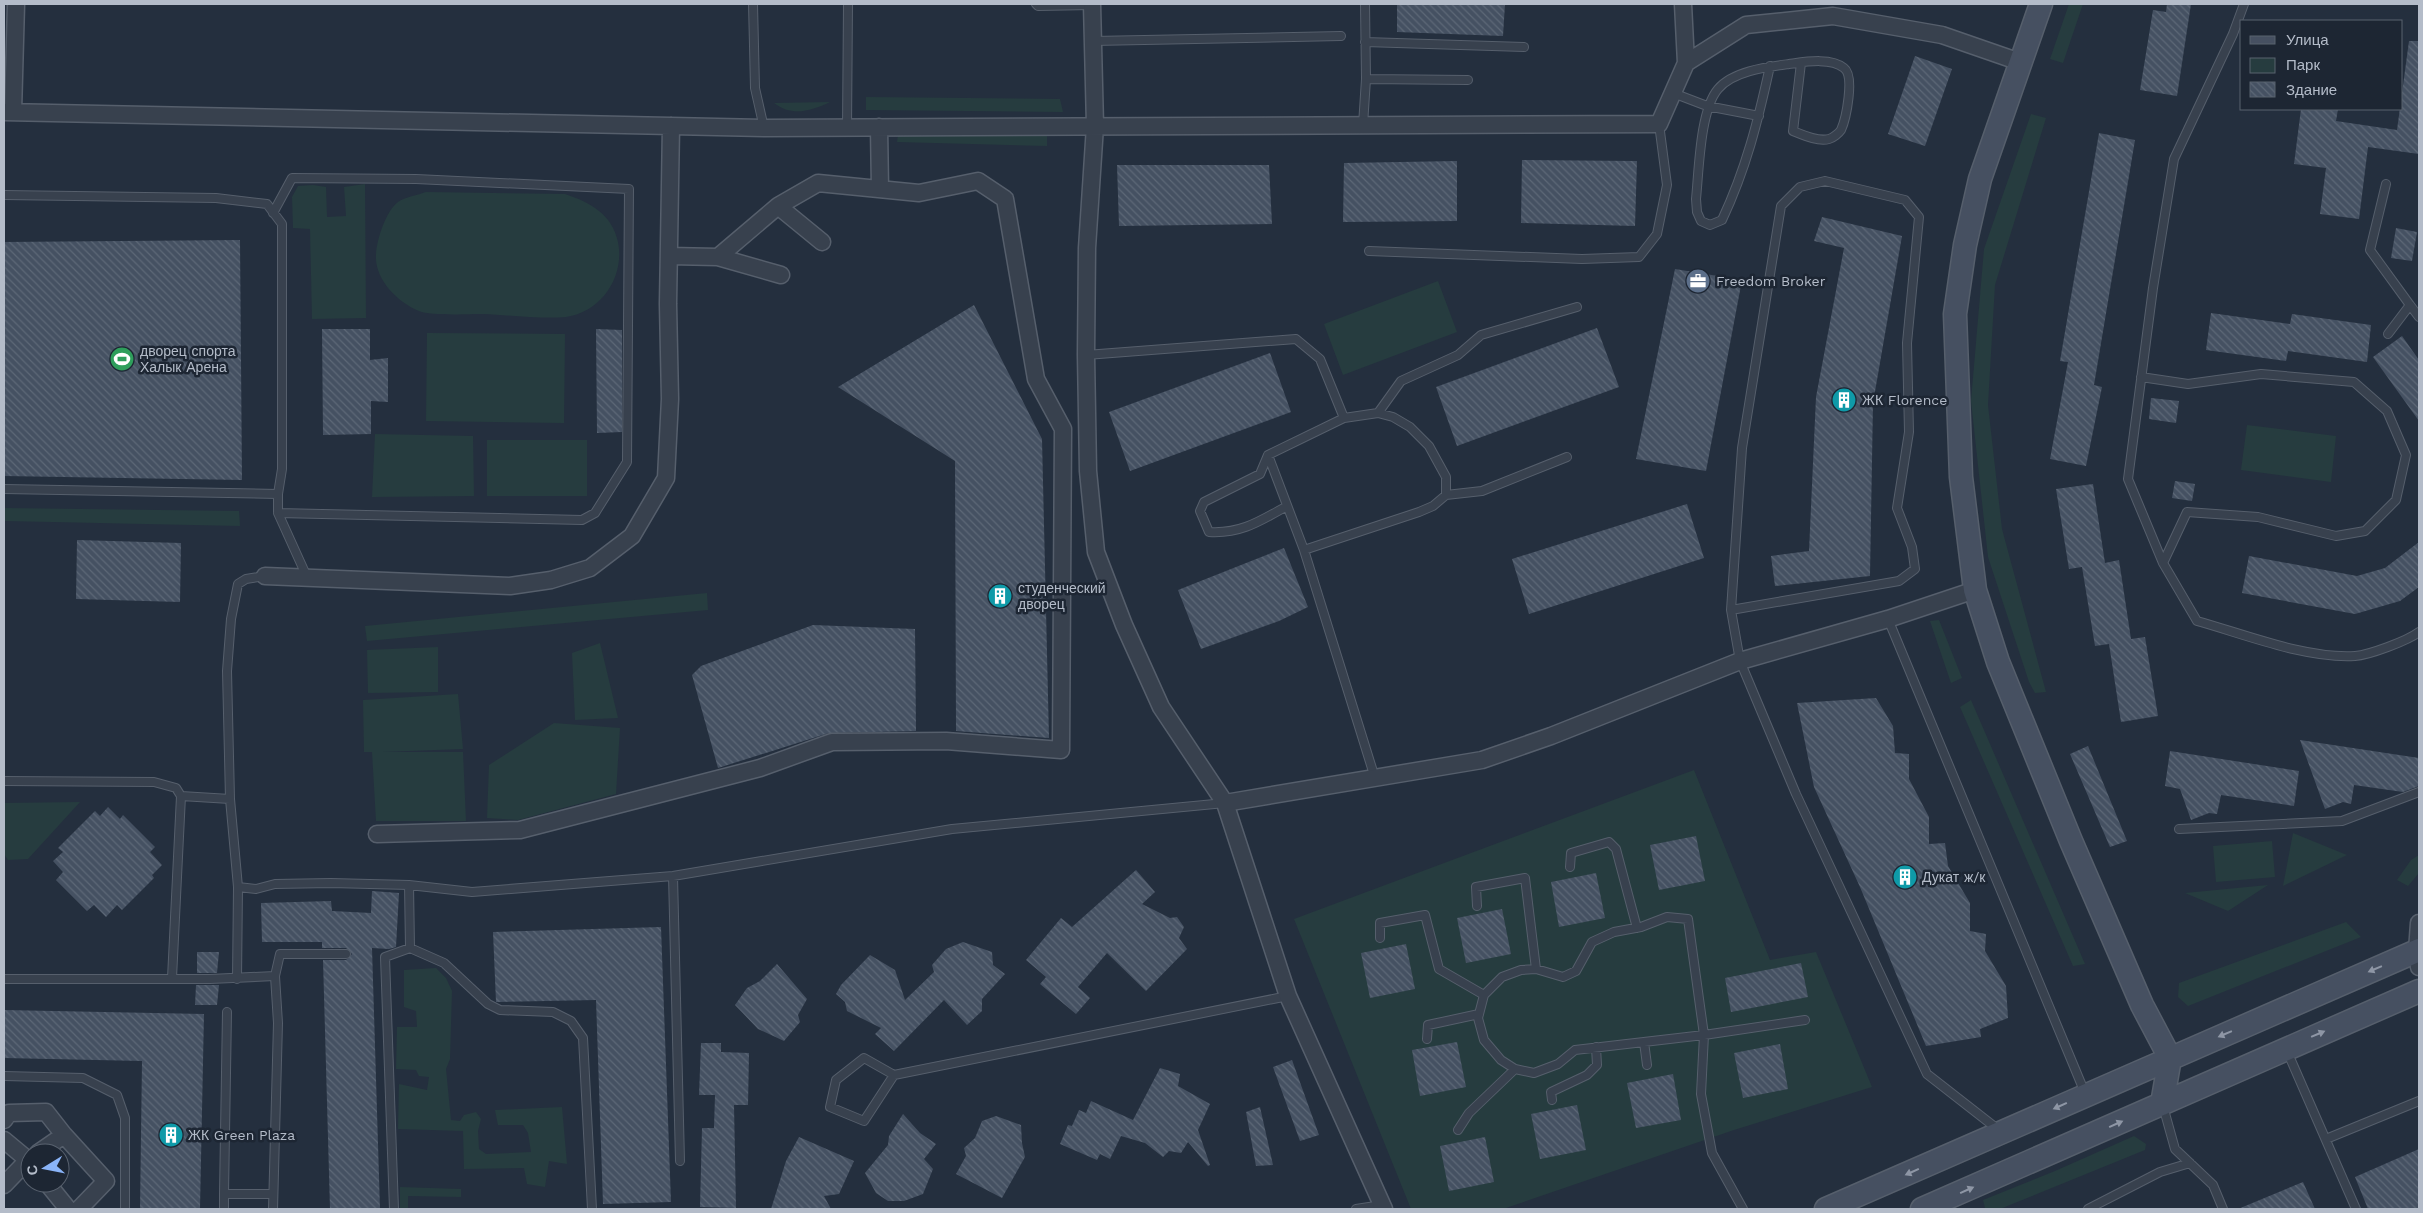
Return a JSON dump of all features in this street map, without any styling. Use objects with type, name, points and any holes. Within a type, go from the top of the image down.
[{"type":"main road","points":[[2042,4],[1980,179],[1965,245],[1955,314],[1961,477],[1975,590],[1998,662],[2071,840],[2142,1005],[2170,1058],[2162,1104]]},
{"type":"main road","points":[[1826,1209],[2170,1058],[2418,956]]},
{"type":"main road","points":[[1922,1209],[2419,991]]},
{"type":"street","points":[[16,4],[8,112],[764,128],[1659,124],[1686,64],[1683,4]]},
{"type":"street","points":[[1092,4],[1095,126],[1087,248],[1086,355],[1088,471],[1096,552],[1124,625],[1161,707],[1225,803],[1288,996],[1383,1207]]},
{"type":"street","points":[[1686,64],[1746,24],[1833,16],[1942,35],[2020,62]]},
{"type":"street","points":[[265,576],[510,586],[551,580],[590,568],[632,536],[666,478],[670,398],[669,256],[671,126]]},
{"type":"street","points":[[879,128],[880,189]]},
{"type":"street","points":[[377,834],[520,830],[760,768],[832,742],[946,741],[1061,750],[1062,429],[1036,379],[1005,199],[978,181],[919,192],[818,183],[778,206],[718,257]]},
{"type":"street","points":[[778,206],[822,242]]},
{"type":"street","points":[[669,256],[718,257],[781,275]]},
{"type":"street","points":[[1225,803],[1482,760],[1551,736],[1740,661],[1888,619],[1975,590]]},
{"type":"street","points":[[2418,956],[2419,923]]},
{"type":"street","points":[[5,1115],[46,1112],[64,1136],[106,1181],[79,1209]]},
{"type":"street","points":[[54,1143],[64,1136]]},
{"type":"street","points":[[4,1140],[20,1150]]},
{"type":"street","points":[[4,1185],[20,1170]]},
{"type":"street","points":[[55,1193],[68,1209]]},
{"type":"lane","points":[[753,4],[755,88],[764,128]]},
{"type":"lane","points":[[847,128],[848,4]]},
{"type":"lane","points":[[1036,4],[1038,6],[1092,4]]},
{"type":"lane","points":[[1363,125],[1366,78],[1365,4]]},
{"type":"lane","points":[[2244,4],[2233,34],[2174,159],[2141,376],[2128,479],[2163,563],[2197,621],[2305,652],[2356,656],[2409,639],[2419,632]]},
{"type":"lane","points":[[1093,41],[1341,36]]},
{"type":"lane","points":[[1365,42],[1524,47]]},
{"type":"lane","points":[[1770,66],[1759,116],[1740,182],[1722,220],[1710,225],[1701,221],[1696,212],[1707,106],[1719,87],[1731,80],[1770,66],[1801,63],[1833,63],[1845,68],[1850,76],[1849,95],[1841,131],[1831,139],[1820,140],[1793,131],[1801,63]]},
{"type":"lane","points":[[1366,78],[1468,80]]},
{"type":"lane","points":[[1673,93],[1707,106],[1759,116]]},
{"type":"lane","points":[[1369,251],[1582,259],[1639,257],[1657,234],[1667,185],[1659,124]]},
{"type":"lane","points":[[274,213],[292,178],[416,179],[629,189],[627,462],[595,513],[582,520],[278,513]]},
{"type":"lane","points":[[1732,610],[1899,581],[1915,569],[1912,547],[1897,508],[1909,432],[1907,342],[1919,217],[1905,200],[1825,182],[1800,187],[1781,206],[1742,448],[1732,610],[1740,661],[1796,794],[1927,1074],[2002,1132]]},
{"type":"lane","points":[[2386,184],[2370,250],[2419,317]]},
{"type":"lane","points":[[4,195],[216,198],[267,204],[282,224],[282,469],[278,494],[278,513],[307,577]]},
{"type":"lane","points":[[2388,334],[2410,305]]},
{"type":"lane","points":[[1378,413],[1401,381],[1458,355],[1480,335],[1577,307]]},
{"type":"lane","points":[[1086,355],[1296,338],[1320,359],[1344,418]]},
{"type":"lane","points":[[2141,376],[2188,384],[2261,374],[2354,382],[2387,411],[2406,455],[2396,500],[2365,531],[2336,536],[2258,517],[2186,512],[2163,563]]},
{"type":"lane","points":[[1287,506],[1248,527],[1227,533],[1209,532],[1200,511],[1204,502],[1260,474],[1268,455],[1344,418],[1378,413],[1394,417],[1410,427],[1429,446],[1446,477],[1446,495]]},
{"type":"lane","points":[[1268,455],[1304,550],[1375,779]]},
{"type":"lane","points":[[1304,550],[1419,512],[1433,506],[1446,495],[1482,492],[1566,457]]},
{"type":"lane","points":[[4,489],[278,494]]},
{"type":"lane","points":[[237,979],[238,887],[230,799],[227,671],[231,619],[238,584],[246,579],[265,576]]},
{"type":"lane","points":[[1888,619],[2086,1095]]},
{"type":"lane","points":[[4,781],[154,782],[176,788],[181,796],[172,978]]},
{"type":"lane","points":[[2179,829],[2342,820],[2419,792]]},
{"type":"lane","points":[[181,796],[230,799]]},
{"type":"lane","points":[[238,887],[256,889],[274,884],[331,883],[409,885],[472,892],[673,876],[952,829],[1225,803]]},
{"type":"lane","points":[[1570,867],[1571,853],[1609,842],[1616,849],[1637,928]]},
{"type":"lane","points":[[673,876],[680,1161]]},
{"type":"lane","points":[[1477,906],[1476,887],[1525,878],[1536,969]]},
{"type":"lane","points":[[409,885],[410,948]]},
{"type":"lane","points":[[1380,938],[1380,923],[1425,915],[1439,969],[1484,995]]},
{"type":"lane","points":[[1743,1209],[1712,1154],[1701,1094],[1704,1035],[1688,919],[1667,917],[1637,928],[1614,932],[1592,942],[1576,971],[1563,977],[1536,969],[1521,970],[1502,978],[1484,995],[1478,1018],[1484,1040],[1501,1060],[1515,1069],[1534,1073],[1558,1064],[1575,1050],[1704,1035],[1806,1020]]},
{"type":"lane","points":[[394,1209],[386,957],[410,948],[444,963],[488,1004],[500,1010],[553,1012],[571,1021],[583,1038],[592,1209]]},
{"type":"lane","points":[[274,1209],[278,1023],[275,976],[280,954],[346,954]]},
{"type":"lane","points":[[4,979],[237,979],[275,976]]},
{"type":"lane","points":[[894,1075],[864,1121],[830,1107],[836,1080],[864,1058],[894,1075],[1288,996]]},
{"type":"lane","points":[[224,1209],[227,1012]]},
{"type":"lane","points":[[1427,1039],[1428,1025],[1479,1014]]},
{"type":"lane","points":[[1644,1042],[1647,1066]]},
{"type":"lane","points":[[1552,1100],[1551,1092],[1587,1075],[1597,1066],[1596,1048]]},
{"type":"lane","points":[[2286,1048],[2356,1209]]},
{"type":"lane","points":[[1458,1130],[1469,1114],[1515,1069]]},
{"type":"lane","points":[[4,1076],[83,1078],[117,1095],[125,1118],[125,1209]]},
{"type":"lane","points":[[2326,1139],[2419,1101]]},
{"type":"lane","points":[[2162,1104],[2175,1149],[2213,1185],[2224,1209]]},
{"type":"lane","points":[[2088,1209],[2160,1172],[2190,1163]]},
{"type":"lane","points":[[224,1194],[274,1194]]},
{"type":"lane","points":[[1356,1209],[1383,1207]]},
{"type":"green space","points":[[2069,4],[2083,4],[2063,63],[2050,59]]},
{"type":"green space","points":[[866,97],[1060,99],[1063,112],[866,110]]},
{"type":"green space","points":[[830,102],[802,111],[788,110],[774,103]]},
{"type":"green space","points":[[2031,114],[2046,118],[1995,285],[1988,405],[2002,529],[2046,692],[2035,693],[2029,682],[1988,557],[1971,401],[1984,249]]},
{"type":"green space","points":[[898,135],[1047,135],[1047,146],[897,142]]},
{"type":"green space","points":[[365,184],[366,318],[312,319],[310,229],[293,228],[292,197],[298,186],[313,185],[326,187],[327,217],[346,216],[344,187]]},
{"type":"green space","points":[[426,192],[565,194],[583,201],[599,211],[611,224],[615,232],[619,255],[614,279],[600,300],[590,308],[579,314],[566,317],[440,314],[419,311],[403,302],[388,288],[379,272],[376,254],[383,226],[394,206],[404,199]]},
{"type":"green space","points":[[1438,281],[1457,332],[1343,375],[1324,324]]},
{"type":"green space","points":[[427,333],[565,334],[564,423],[426,421]]},
{"type":"green space","points":[[2247,425],[2336,436],[2331,482],[2241,470]]},
{"type":"green space","points":[[375,434],[473,436],[474,496],[372,497]]},
{"type":"green space","points":[[487,440],[587,440],[587,496],[487,496]]},
{"type":"green space","points":[[4,508],[239,511],[240,526],[4,521]]},
{"type":"green space","points":[[707,593],[708,610],[367,641],[365,626]]},
{"type":"green space","points":[[1939,620],[1962,678],[1951,683],[1930,621]]},
{"type":"green space","points":[[600,643],[618,718],[575,720],[572,653]]},
{"type":"green space","points":[[438,647],[438,692],[368,693],[367,650]]},
{"type":"green space","points":[[458,694],[463,749],[382,752],[463,752],[466,821],[376,821],[372,752],[364,752],[363,700]]},
{"type":"green space","points":[[1971,700],[2085,964],[2073,966],[1960,707]]},
{"type":"green space","points":[[554,723],[620,728],[616,794],[518,820],[487,818],[489,765]]},
{"type":"green space","points":[[1694,770],[1770,960],[1816,952],[1872,1087],[1734,1130],[1503,1209],[1411,1209],[1294,919]]},
{"type":"green space","points":[[80,802],[28,859],[8,860],[4,854],[4,803]]},
{"type":"green space","points":[[2293,833],[2347,855],[2283,886]]},
{"type":"green space","points":[[2272,841],[2275,877],[2216,882],[2213,846]]},
{"type":"green space","points":[[2419,855],[2419,873],[2408,886],[2397,880],[2411,860]]},
{"type":"green space","points":[[2268,885],[2228,911],[2185,893]]},
{"type":"green space","points":[[2346,922],[2361,937],[2188,1006],[2178,997],[2179,983]]},
{"type":"green space","points":[[436,968],[446,978],[452,991],[450,1059],[446,1069],[451,1120],[460,1121],[464,1115],[476,1112],[481,1119],[478,1131],[479,1149],[486,1154],[531,1152],[528,1133],[523,1125],[498,1125],[495,1110],[562,1107],[567,1164],[549,1161],[545,1187],[527,1184],[524,1168],[464,1169],[463,1131],[398,1129],[399,1084],[427,1090],[429,1077],[419,1076],[416,1070],[396,1069],[397,1027],[417,1027],[416,1011],[404,1007],[404,970]]},
{"type":"green space","points":[[2134,1136],[2146,1144],[2145,1150],[2000,1209],[1985,1208],[1983,1200]]},
{"type":"green space","points":[[400,1187],[461,1189],[461,1197],[408,1196],[408,1209],[400,1209]]},
{"type":"building","points":[[1397,4],[1505,4],[1503,36],[1397,32]]},
{"type":"building","points":[[2167,4],[2191,4],[2177,96],[2140,90],[2153,10],[2166,12]]},
{"type":"building","points":[[2409,41],[2419,41],[2419,154],[2368,147],[2359,219],[2320,214],[2326,168],[2294,164],[2301,110],[2338,110],[2336,121],[2397,130],[2400,110],[2403,110],[2403,86]]},
{"type":"building","points":[[1915,56],[1952,69],[1925,146],[1888,134]]},
{"type":"building","points":[[2099,133],[2135,140],[2094,385],[2102,387],[2086,466],[2050,459],[2068,362],[2060,361]]},
{"type":"building","points":[[1522,160],[1637,161],[1635,226],[1521,223]]},
{"type":"building","points":[[1457,161],[1457,221],[1343,222],[1344,163]]},
{"type":"building","points":[[1117,165],[1269,165],[1272,224],[1119,226]]},
{"type":"building","name":"ЖК Florence","points":[[1822,217],[1902,236],[1873,403],[1870,576],[1775,586],[1771,556],[1809,551],[1816,397],[1844,248],[1814,241]]},
{"type":"building","points":[[2396,228],[2417,232],[2412,261],[2391,258]]},
{"type":"building","name":"дворец спорта Халык Арена","points":[[240,240],[242,480],[4,476],[4,242]]},
{"type":"building","points":[[1675,269],[1742,280],[1706,471],[1636,459]]},
{"type":"building","name":"студенческий дворец","points":[[974,305],[1042,439],[1049,738],[956,731],[955,461],[838,387]]},
{"type":"building","points":[[2211,313],[2290,324],[2292,314],[2371,325],[2367,362],[2288,351],[2286,361],[2206,350]]},
{"type":"building","points":[[1597,328],[1619,387],[1457,446],[1436,387]]},
{"type":"building","points":[[322,329],[370,329],[370,360],[388,358],[388,402],[371,401],[371,434],[323,435]]},
{"type":"building","points":[[596,329],[622,330],[622,432],[597,433]]},
{"type":"building","points":[[2402,336],[2419,360],[2419,421],[2373,357]]},
{"type":"building","points":[[1270,353],[1291,412],[1130,471],[1109,412]]},
{"type":"building","points":[[2151,398],[2179,401],[2176,423],[2149,419]]},
{"type":"building","points":[[2175,481],[2195,484],[2192,501],[2172,498]]},
{"type":"building","points":[[2093,484],[2105,563],[2119,560],[2131,639],[2145,637],[2158,716],[2121,722],[2109,644],[2095,646],[2082,567],[2069,569],[2056,489]]},
{"type":"building","points":[[1687,504],[1704,558],[1529,614],[1512,559]]},
{"type":"building","points":[[77,540],[181,543],[180,602],[76,599]]},
{"type":"building","points":[[2419,542],[2419,587],[2400,601],[2355,614],[2242,593],[2249,556],[2357,576],[2385,568]]},
{"type":"building","points":[[1284,548],[1308,607],[1279,621],[1201,649],[1178,590]]},
{"type":"building","points":[[813,625],[915,629],[916,731],[829,733],[718,768],[692,675],[701,666]]},
{"type":"building","name":"Дукат ж/к","points":[[1876,698],[1893,726],[1895,753],[1909,754],[1909,779],[1929,817],[1929,844],[1945,843],[1948,866],[1970,903],[1970,931],[1986,934],[1985,951],[2006,986],[2008,1018],[1980,1029],[1981,1037],[1926,1046],[1860,887],[1814,787],[1797,703]]},
{"type":"building","points":[[2300,740],[2419,758],[2419,786],[2403,792],[2354,785],[2351,804],[2343,802],[2325,809]]},
{"type":"building","points":[[2088,746],[2127,841],[2110,847],[2070,754]]},
{"type":"building","points":[[2170,751],[2299,771],[2294,806],[2221,795],[2217,814],[2209,813],[2191,820],[2180,789],[2165,786]]},
{"type":"building","points":[[108,807],[120,819],[123,815],[155,847],[150,852],[162,865],[152,875],[154,878],[122,910],[117,905],[106,917],[94,905],[87,911],[56,880],[63,872],[53,861],[63,852],[58,848],[95,811],[100,816]]},
{"type":"building","points":[[1696,836],[1705,881],[1659,890],[1650,845]]},
{"type":"building","points":[[1136,870],[1155,892],[1142,904],[1170,918],[1177,917],[1184,927],[1179,938],[1187,949],[1146,991],[1107,953],[1078,987],[1090,998],[1076,1014],[1040,984],[1046,977],[1026,960],[1061,918],[1072,927]]},
{"type":"building","points":[[1596,873],[1605,918],[1559,927],[1551,882]]},
{"type":"building","points":[[372,891],[399,893],[396,947],[389,949],[372,948],[380,1209],[330,1209],[323,960],[346,960],[352,954],[346,948],[322,948],[322,942],[262,942],[261,903],[331,901],[332,911],[371,913]]},
{"type":"building","points":[[1502,909],[1511,954],[1466,963],[1457,918]]},
{"type":"building","points":[[661,927],[671,1202],[603,1204],[596,1000],[496,1002],[493,932]]},
{"type":"building","points":[[963,942],[992,952],[993,965],[1005,974],[982,999],[982,1011],[967,1025],[944,1000],[894,1051],[875,1034],[881,1028],[847,1011],[845,1002],[836,994],[841,985],[870,955],[895,970],[905,1000],[934,972],[932,965],[946,949]]},
{"type":"building","points":[[1406,944],[1415,989],[1370,998],[1361,953]]},
{"type":"building","points":[[197,952],[219,952],[217,973],[197,973]]},
{"type":"building","points":[[1801,963],[1808,997],[1731,1012],[1725,978]]},
{"type":"building","points":[[777,964],[807,999],[798,1015],[800,1022],[784,1041],[758,1029],[735,1005],[747,988],[760,981]]},
{"type":"building","points":[[196,985],[219,985],[217,1005],[195,1005]]},
{"type":"building","name":"ЖК Green Plaza","points":[[4,1010],[204,1014],[200,1209],[140,1209],[142,1061],[4,1058]]},
{"type":"building","points":[[1457,1042],[1466,1087],[1420,1096],[1412,1050]]},
{"type":"building","points":[[701,1043],[721,1043],[721,1052],[749,1053],[748,1105],[734,1105],[736,1208],[700,1207],[702,1128],[714,1128],[715,1095],[699,1095]]},
{"type":"building","points":[[1780,1044],[1788,1089],[1743,1098],[1734,1053]]},
{"type":"building","points":[[1292,1060],[1319,1135],[1300,1141],[1273,1067]]},
{"type":"building","points":[[1160,1068],[1180,1074],[1178,1086],[1210,1104],[1198,1130],[1210,1165],[1208,1166],[1188,1142],[1181,1153],[1169,1151],[1163,1157],[1145,1143],[1121,1136],[1110,1159],[1100,1154],[1097,1160],[1060,1144],[1068,1125],[1072,1126],[1079,1110],[1086,1113],[1091,1101],[1133,1120]]},
{"type":"building","points":[[1673,1074],[1681,1120],[1636,1128],[1627,1083]]},
{"type":"building","points":[[1577,1105],[1586,1150],[1540,1159],[1531,1114]]},
{"type":"building","points":[[1260,1107],[1273,1165],[1256,1166],[1246,1112]]},
{"type":"building","points":[[903,1114],[920,1133],[936,1144],[924,1159],[933,1169],[923,1194],[904,1201],[888,1201],[876,1193],[865,1173],[888,1145],[889,1136]]},
{"type":"building","points":[[996,1116],[1021,1125],[1025,1157],[1002,1198],[956,1174],[966,1156],[964,1148],[975,1138],[982,1121]]},
{"type":"building","points":[[799,1137],[854,1161],[839,1194],[824,1196],[831,1209],[771,1209],[786,1161]]},
{"type":"building","points":[[1485,1137],[1494,1182],[1449,1191],[1440,1146]]},
{"type":"building","points":[[2419,1149],[2419,1209],[2368,1209],[2355,1177]]},
{"type":"building","points":[[2303,1182],[2315,1209],[2238,1209]]},
{"type":"place","name":"Freedom Broker","points":[[1698,281]]},
{"type":"place","name":"дворец спорта Халык Арена","points":[[122,359]]},
{"type":"place","name":"ЖК Florence","points":[[1844,400]]},
{"type":"place","name":"студенческий дворец","points":[[1000,596]]},
{"type":"place","name":"Дукат ж/к","points":[[1905,877]]},
{"type":"place","name":"ЖК Green Plaza","points":[[171,1135]]}]
